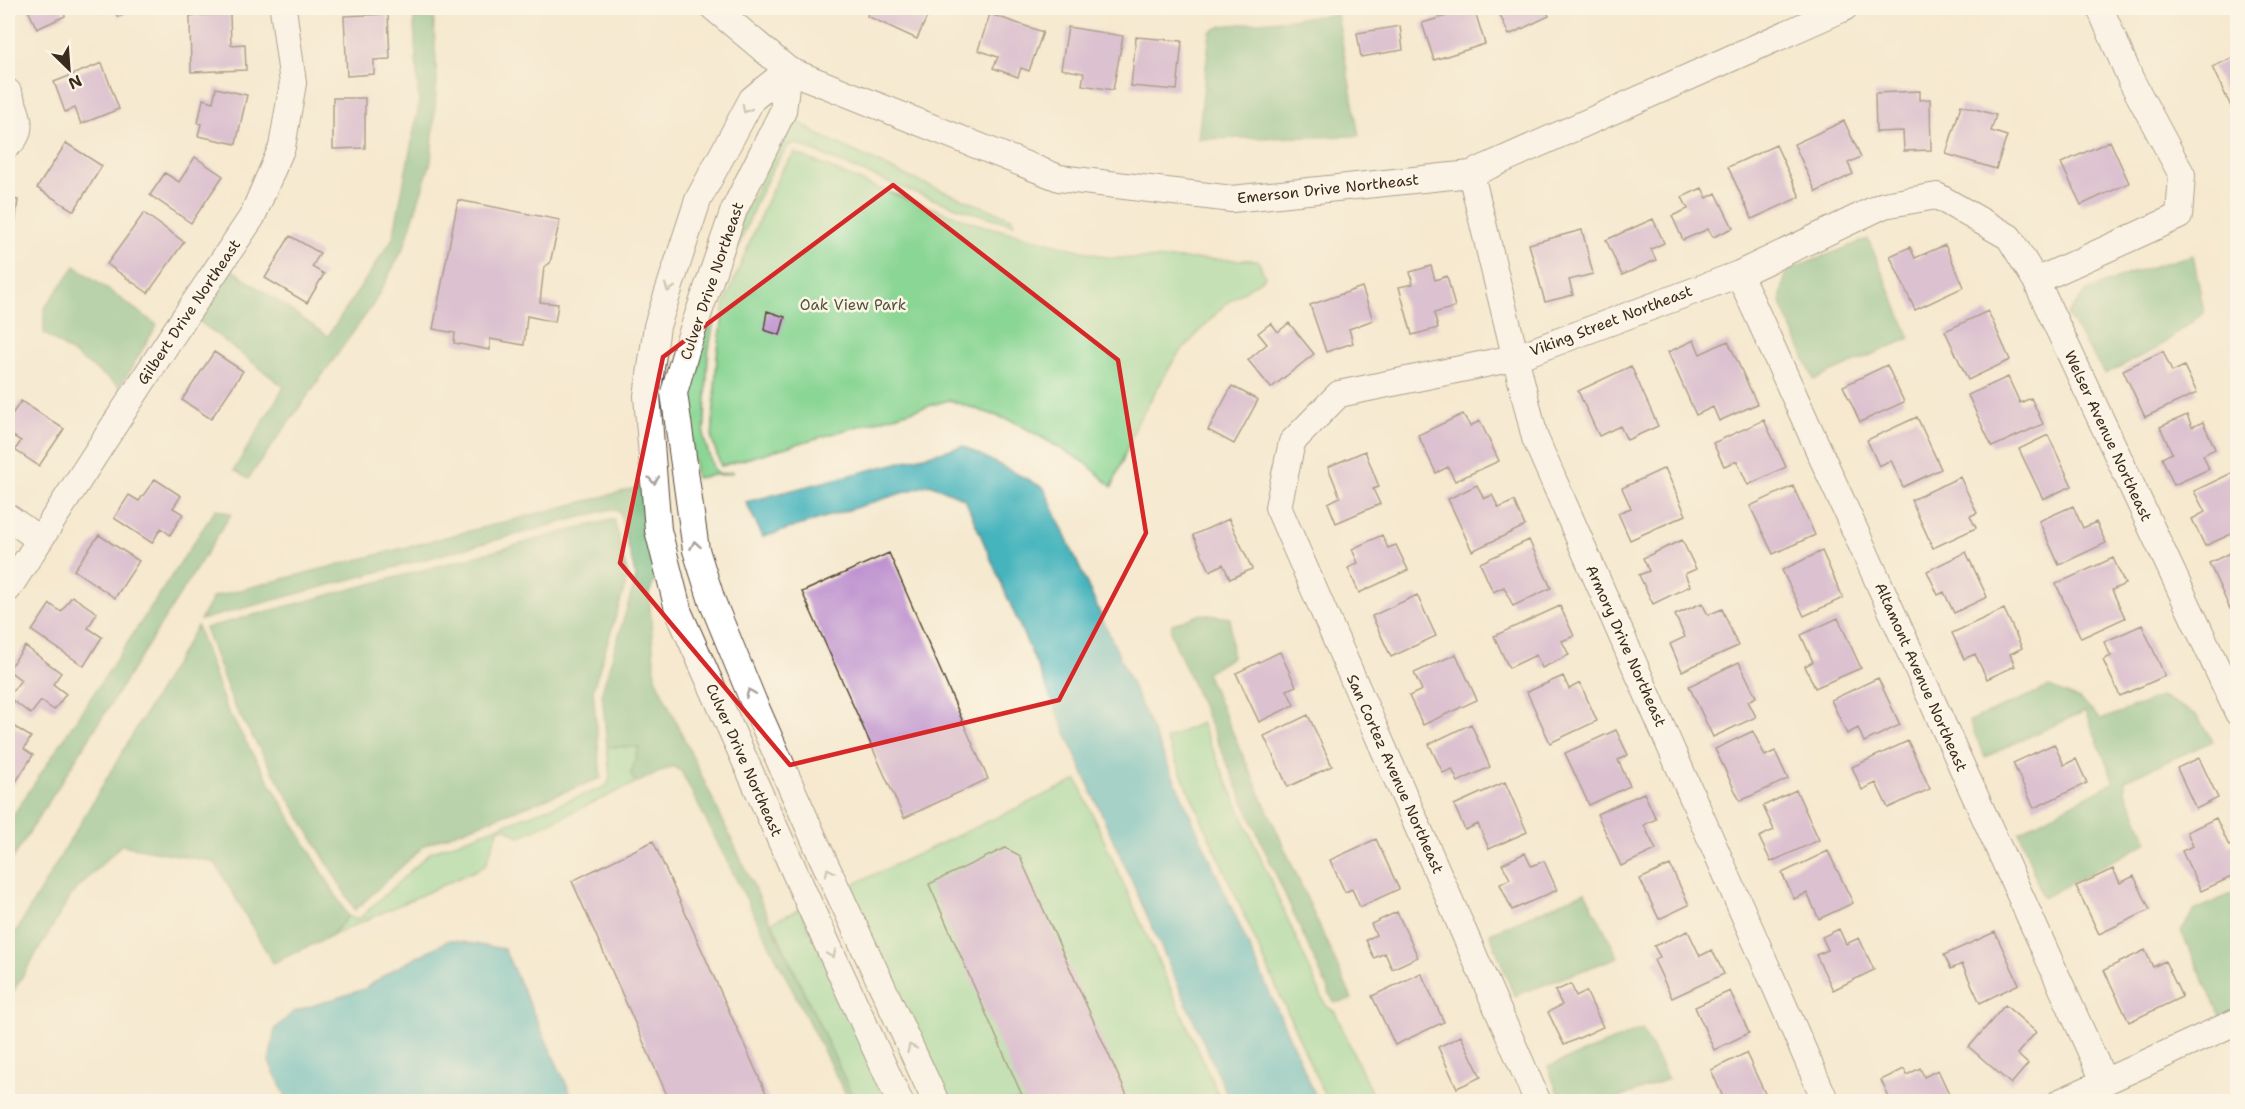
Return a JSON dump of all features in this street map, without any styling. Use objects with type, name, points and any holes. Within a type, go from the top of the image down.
[{"type":"street","name":"Gilbert Drive Northeast","points":[[8,589],[163,349],[252,217],[282,147],[293,83],[283,8]]},
{"type":"street","name":"Emerson Drive Northeast","points":[[714,8],[788,70],[1059,178],[1232,199],[1471,174],[1844,8]]},
{"type":"street","points":[[2036,281],[2179,216],[2182,175],[2131,80],[2100,8]]},
{"type":"street","name":"Culver Drive Northeast","points":[[788,70],[752,99],[698,200],[657,326],[647,396],[658,530],[679,613],[808,903],[900,1101]]},
{"type":"street","name":"Culver Drive Northeast","points":[[788,70],[783,111],[734,210],[687,347],[674,393],[696,550],[712,601],[754,703],[822,857],[936,1101]]},
{"type":"street","points":[[8,92],[20,124],[17,133],[8,145]]},
{"type":"street","name":"Armory Drive Northeast","points":[[1471,174],[1535,438],[1826,1101]]},
{"type":"street","name":"Welser Avenue Northeast","points":[[1937,196],[2009,237],[2036,281],[2238,713]]},
{"type":"street","name":"Viking Street Northeast","points":[[1292,442],[1339,394],[1514,358],[1739,274],[1884,205],[1937,196]]},
{"type":"street","name":"Altamont Avenue Northeast","points":[[1739,274],[2103,1081]]},
{"type":"street","name":"San Cortez Avenue Northeast","points":[[1292,442],[1278,507],[1538,1101]]},
{"type":"street","points":[[8,517],[40,540]]},
{"type":"street","points":[[2060,1101],[2238,1021]]},
{"type":"highlighted area","points":[[893,185],[1118,360],[1146,533],[1059,700],[790,765],[620,563],[663,357]]},
{"type":"green space","points":[[413,8],[433,8],[437,80],[431,161],[404,247],[374,303],[248,479],[234,470],[284,387],[199,321],[228,267],[328,336],[393,238],[419,105]]},
{"type":"green space","points":[[1337,14],[1359,136],[1198,139],[1210,32],[1222,26]]},
{"type":"green space","points":[[792,117],[817,134],[913,179],[1012,218],[1014,224],[959,208],[878,178],[798,144],[788,146],[774,166],[757,200],[717,301],[708,354],[704,439],[714,471],[720,474],[696,478],[685,395],[743,216]]},
{"type":"green space","name":"Oak View Park","points":[[795,153],[872,186],[977,224],[1110,258],[1258,260],[1265,277],[1224,305],[1175,358],[1137,423],[1112,487],[1086,463],[1015,422],[949,400],[721,466],[712,440],[717,356],[725,303],[765,205],[782,170]]},
{"type":"green space","points":[[1868,239],[1910,338],[1814,380],[1780,301],[1786,271]]},
{"type":"green space","points":[[2193,255],[2204,313],[2156,349],[2105,374],[2067,315],[2087,291],[2131,273]]},
{"type":"green space","points":[[75,266],[157,325],[120,387],[44,333],[44,309]]},
{"type":"green space","points":[[644,486],[658,573],[649,593],[655,677],[855,1101],[849,1101],[681,771],[673,766],[636,783],[631,774],[639,747],[607,747],[602,691],[636,578],[620,512],[611,509],[200,620],[213,597]]},
{"type":"green space","points":[[216,509],[231,514],[8,866],[8,823]]},
{"type":"green space","points":[[614,519],[628,577],[593,689],[601,778],[426,844],[355,910],[233,704],[205,628]]},
{"type":"green space","points":[[1202,614],[1230,618],[1232,657],[1206,673],[1352,999],[1334,1003],[1171,634],[1172,624]]},
{"type":"green space","points":[[197,626],[226,708],[348,916],[331,936],[273,963],[216,864],[211,861],[121,845],[72,894],[8,1000],[8,945]]},
{"type":"green space","points":[[2049,687],[2079,699],[2101,720],[2162,696],[2196,715],[2213,741],[2125,780],[2125,790],[2148,842],[2043,898],[2019,832],[2114,782],[2085,711],[1985,757],[1969,721]]},
{"type":"green space","points":[[1201,723],[1326,1006],[1335,1012],[1375,1101],[1327,1101],[1166,739]]},
{"type":"green space","points":[[639,746],[631,773],[636,783],[519,837],[506,828],[499,828],[485,866],[331,936],[348,916],[354,919],[360,918],[431,852],[607,786],[610,778],[607,747]]},
{"type":"green space","points":[[1077,780],[1221,1101],[946,1101],[847,887]]},
{"type":"green space","points":[[2237,891],[2237,1010],[2221,1018],[2181,931],[2194,911]]},
{"type":"green space","points":[[1585,892],[1618,957],[1514,996],[1490,933]]},
{"type":"green space","points":[[800,909],[889,1101],[855,1101],[772,922]]},
{"type":"green space","points":[[1642,1029],[1668,1079],[1611,1101],[1561,1101],[1548,1067]]},
{"type":"water","points":[[963,446],[1044,488],[1318,1101],[1230,1101],[1082,770],[965,499],[930,484],[763,537],[746,502]]},
{"type":"water","points":[[449,940],[504,949],[574,1101],[288,1101],[269,1062],[275,1029],[293,1012],[364,989],[391,971]]},
{"type":"building","points":[[27,8],[62,8],[65,16],[37,29]]},
{"type":"building","points":[[100,8],[113,8],[102,13]]},
{"type":"building","points":[[113,8],[131,8],[132,11],[118,17]]},
{"type":"building","points":[[871,8],[931,8],[917,39],[867,16]]},
{"type":"building","points":[[1474,8],[1485,44],[1434,60],[1422,23]]},
{"type":"building","points":[[1497,8],[1545,8],[1549,16],[1509,35]]},
{"type":"building","points":[[230,14],[231,45],[245,44],[246,70],[191,72],[190,16]]},
{"type":"building","points":[[388,14],[390,59],[374,60],[374,74],[347,76],[344,16]]},
{"type":"building","points":[[990,14],[1043,32],[1029,71],[1021,68],[1018,77],[993,68],[998,57],[978,50]]},
{"type":"building","points":[[1400,26],[1403,50],[1361,57],[1357,33]]},
{"type":"building","points":[[1068,27],[1123,36],[1113,90],[1082,85],[1084,73],[1061,69]]},
{"type":"building","points":[[1136,37],[1182,41],[1177,90],[1131,86]]},
{"type":"building","points":[[2238,55],[2238,121],[2212,67]]},
{"type":"building","points":[[102,63],[119,109],[81,124],[75,108],[65,112],[54,82]]},
{"type":"building","points":[[216,88],[247,95],[236,144],[198,136],[203,99],[213,102]]},
{"type":"building","points":[[1920,91],[1920,100],[1930,99],[1931,150],[1904,151],[1903,131],[1876,132],[1875,93]]},
{"type":"building","points":[[333,98],[365,98],[365,148],[333,149]]},
{"type":"building","points":[[1961,105],[1996,115],[1991,131],[2007,136],[1996,169],[1946,154]]},
{"type":"building","points":[[1844,121],[1861,157],[1848,163],[1853,174],[1816,192],[1794,144]]},
{"type":"building","points":[[2110,141],[2129,183],[2081,205],[2061,163]]},
{"type":"building","points":[[66,143],[102,166],[74,211],[37,188]]},
{"type":"building","points":[[1776,145],[1800,197],[1752,219],[1728,167]]},
{"type":"building","points":[[195,157],[223,176],[191,223],[150,195],[165,173],[179,182]]},
{"type":"building","points":[[1702,188],[1707,198],[1716,193],[1733,228],[1713,237],[1708,229],[1683,240],[1672,216],[1688,209],[1682,197]]},
{"type":"building","points":[[8,199],[18,200],[12,248],[8,247]]},
{"type":"building","points":[[458,200],[560,220],[550,263],[544,267],[540,302],[558,304],[555,322],[527,316],[524,345],[490,339],[490,350],[454,343],[455,333],[433,329]]},
{"type":"building","points":[[144,213],[184,242],[148,293],[107,264]]},
{"type":"building","points":[[1653,219],[1664,243],[1651,249],[1656,260],[1622,275],[1606,240]]},
{"type":"building","points":[[1582,230],[1593,274],[1569,280],[1573,295],[1545,302],[1529,244]]},
{"type":"building","points":[[290,236],[320,253],[312,267],[324,274],[307,303],[265,278]]},
{"type":"building","points":[[1945,245],[1964,287],[1915,310],[1890,256],[1910,247],[1915,258]]},
{"type":"building","points":[[1431,266],[1435,280],[1447,276],[1455,307],[1434,313],[1438,328],[1412,335],[1399,287],[1413,284],[1410,272]]},
{"type":"building","points":[[1362,287],[1373,320],[1349,329],[1353,343],[1326,352],[1310,305]]},
{"type":"building","points":[[767,311],[785,317],[780,335],[764,330]]},
{"type":"building","points":[[1988,311],[2010,360],[1968,380],[1945,331]]},
{"type":"building","points":[[1271,323],[1278,332],[1289,323],[1314,354],[1271,388],[1248,360],[1267,344],[1258,333]]},
{"type":"building","points":[[1694,340],[1700,354],[1728,341],[1757,404],[1719,421],[1713,407],[1696,415],[1668,352]]},
{"type":"building","points":[[2163,351],[2172,372],[2184,366],[2197,393],[2145,417],[2123,370]]},
{"type":"building","points":[[214,352],[243,371],[211,419],[182,400]]},
{"type":"building","points":[[1887,365],[1904,402],[1860,422],[1843,386]]},
{"type":"building","points":[[1631,366],[1658,426],[1627,440],[1620,426],[1599,436],[1578,391]]},
{"type":"building","points":[[2008,377],[2020,403],[2031,398],[2043,424],[1992,447],[1968,395]]},
{"type":"building","points":[[1232,386],[1258,400],[1234,444],[1208,430]]},
{"type":"building","points":[[21,401],[64,429],[39,466],[15,450],[21,441],[8,433],[8,420]]},
{"type":"building","points":[[1463,414],[1470,426],[1480,421],[1499,461],[1455,481],[1448,467],[1436,473],[1418,435]]},
{"type":"building","points":[[2187,415],[2192,427],[2203,422],[2215,449],[2203,455],[2209,469],[2174,485],[2162,458],[2172,453],[2160,427]]},
{"type":"building","points":[[1917,417],[1941,469],[1903,487],[1891,460],[1879,466],[1867,440]]},
{"type":"building","points":[[1764,420],[1786,467],[1748,485],[1737,461],[1724,466],[1713,443]]},
{"type":"building","points":[[2048,435],[2072,486],[2043,499],[2019,449]]},
{"type":"building","points":[[1365,451],[1379,487],[1373,489],[1380,504],[1336,523],[1328,503],[1340,497],[1328,467]]},
{"type":"building","points":[[1665,468],[1686,515],[1630,540],[1618,513],[1631,508],[1622,488]]},
{"type":"building","points":[[2238,470],[2238,531],[2205,546],[2192,519],[2205,512],[2194,491]]},
{"type":"building","points":[[1960,477],[1977,513],[1970,516],[1976,528],[1933,548],[1911,500]]},
{"type":"building","points":[[155,479],[181,496],[173,508],[183,514],[170,535],[161,528],[152,543],[114,518],[129,495],[139,501]]},
{"type":"building","points":[[1477,485],[1484,499],[1492,495],[1499,508],[1514,501],[1525,526],[1472,551],[1448,499]]},
{"type":"building","points":[[1793,486],[1815,535],[1773,554],[1750,506]]},
{"type":"building","points":[[2073,506],[2083,528],[2096,522],[2106,543],[2059,565],[2039,521]]},
{"type":"building","points":[[1229,519],[1252,569],[1230,579],[1223,564],[1210,571],[1193,535]]},
{"type":"building","points":[[99,535],[139,561],[115,598],[74,570]]},
{"type":"building","points":[[1382,535],[1388,548],[1396,545],[1408,570],[1359,593],[1348,568],[1358,563],[1352,549]]},
{"type":"building","points":[[1529,540],[1551,588],[1513,606],[1504,587],[1493,592],[1480,563]]},
{"type":"building","points":[[1682,540],[1696,569],[1685,574],[1690,586],[1653,604],[1639,575],[1649,571],[1643,558]]},
{"type":"building","points":[[2238,549],[2238,606],[2230,609],[2209,563]]},
{"type":"building","points":[[1822,551],[1843,598],[1804,616],[1782,570]]},
{"type":"building","points":[[1966,552],[1987,597],[1954,613],[1944,592],[1938,595],[1927,571]]},
{"type":"building","points":[[889,553],[988,779],[904,818],[802,592]]},
{"type":"building","points":[[2113,558],[2125,584],[2112,590],[2125,618],[2081,638],[2056,584]]},
{"type":"building","points":[[1417,595],[1436,636],[1391,657],[1372,616]]},
{"type":"building","points":[[72,596],[97,613],[88,628],[102,637],[84,666],[32,631],[50,604],[61,612]]},
{"type":"building","points":[[1702,603],[1708,615],[1722,609],[1738,646],[1682,671],[1670,644],[1685,637],[1675,615]]},
{"type":"building","points":[[1560,606],[1574,636],[1562,641],[1569,655],[1542,668],[1536,655],[1509,668],[1494,636]]},
{"type":"building","points":[[2004,609],[2022,648],[2010,654],[2015,666],[1987,679],[1975,654],[1964,659],[1952,633]]},
{"type":"building","points":[[1838,618],[1861,668],[1815,688],[1805,666],[1813,662],[1801,635]]},
{"type":"building","points":[[2142,625],[2165,676],[2120,696],[2103,660],[2111,656],[2104,642]]},
{"type":"building","points":[[25,646],[61,673],[53,684],[66,694],[54,710],[41,701],[31,714],[8,697],[21,680],[8,670]]},
{"type":"building","points":[[1280,652],[1296,686],[1287,690],[1294,705],[1259,722],[1236,673]]},
{"type":"building","points":[[1456,654],[1477,700],[1423,725],[1409,696],[1422,690],[1414,673]]},
{"type":"building","points":[[1739,662],[1756,697],[1748,701],[1756,717],[1713,737],[1689,686]]},
{"type":"building","points":[[1563,676],[1569,689],[1580,683],[1597,721],[1550,743],[1527,692]]},
{"type":"building","points":[[1878,678],[1900,725],[1864,742],[1858,728],[1847,734],[1831,700]]},
{"type":"building","points":[[1308,715],[1332,766],[1288,787],[1264,736]]},
{"type":"building","points":[[10,724],[31,737],[24,749],[33,755],[14,785],[8,781],[8,727]]},
{"type":"building","points":[[1471,724],[1490,767],[1458,782],[1452,769],[1443,773],[1429,744]]},
{"type":"building","points":[[1616,730],[1628,755],[1618,760],[1630,786],[1589,805],[1565,753]]},
{"type":"building","points":[[1753,731],[1765,756],[1775,751],[1788,779],[1740,801],[1715,749]]},
{"type":"building","points":[[1908,741],[1930,789],[1888,808],[1876,783],[1862,790],[1852,767]]},
{"type":"building","points":[[2054,744],[2064,765],[2076,759],[2087,783],[2034,808],[2013,763]]},
{"type":"building","points":[[2199,758],[2218,798],[2196,809],[2177,768]]},
{"type":"building","points":[[1505,782],[1527,832],[1489,849],[1478,824],[1465,830],[1454,805]]},
{"type":"building","points":[[1796,790],[1819,840],[1771,862],[1759,837],[1774,830],[1763,806]]},
{"type":"building","points":[[1644,793],[1656,819],[1644,825],[1656,850],[1621,866],[1597,814]]},
{"type":"building","points":[[2216,818],[2229,846],[2238,842],[2238,874],[2201,891],[2182,851],[2193,846],[2187,832]]},
{"type":"building","points":[[1376,839],[1399,889],[1360,907],[1352,889],[1345,892],[1330,860]]},
{"type":"building","points":[[653,841],[770,1102],[670,1102],[572,881]]},
{"type":"building","points":[[1005,848],[1019,855],[1130,1102],[1025,1102],[929,884]]},
{"type":"building","points":[[1828,851],[1853,903],[1819,919],[1807,893],[1794,899],[1782,873]]},
{"type":"building","points":[[1525,853],[1531,866],[1544,861],[1557,890],[1512,910],[1500,884],[1510,879],[1502,864]]},
{"type":"building","points":[[1670,865],[1689,905],[1659,919],[1640,879]]},
{"type":"building","points":[[2113,869],[2120,883],[2134,876],[2150,910],[2099,934],[2076,886]]},
{"type":"building","points":[[1397,912],[1418,957],[1392,969],[1385,953],[1374,958],[1366,940],[1376,935],[1371,924]]},
{"type":"building","points":[[1839,929],[1846,944],[1859,938],[1874,970],[1833,990],[1816,955],[1828,950],[1822,937]]},
{"type":"building","points":[[1688,931],[1700,956],[1712,950],[1724,974],[1672,998],[1654,960],[1660,957],[1654,946]]},
{"type":"building","points":[[1995,932],[2019,984],[1980,1003],[1962,964],[1951,969],[1944,955]]},
{"type":"building","points":[[2145,950],[2153,967],[2165,961],[2182,997],[2129,1022],[2104,970]]},
{"type":"building","points":[[1421,973],[1444,1022],[1395,1045],[1372,996]]},
{"type":"building","points":[[1571,984],[1576,996],[1586,991],[1603,1027],[1564,1045],[1548,1012],[1562,1005],[1555,991]]},
{"type":"building","points":[[1730,991],[1749,1033],[1714,1050],[1695,1007]]},
{"type":"building","points":[[2005,1005],[2036,1032],[2017,1054],[2028,1064],[2011,1084],[1969,1047]]},
{"type":"building","points":[[1461,1036],[1481,1077],[1457,1088],[1438,1047]]},
{"type":"building","points":[[1746,1053],[1769,1102],[1708,1102],[1722,1095],[1711,1070]]},
{"type":"building","points":[[1920,1068],[1924,1077],[1938,1070],[1953,1102],[1891,1102],[1881,1080],[1904,1069],[1907,1075]]}]
